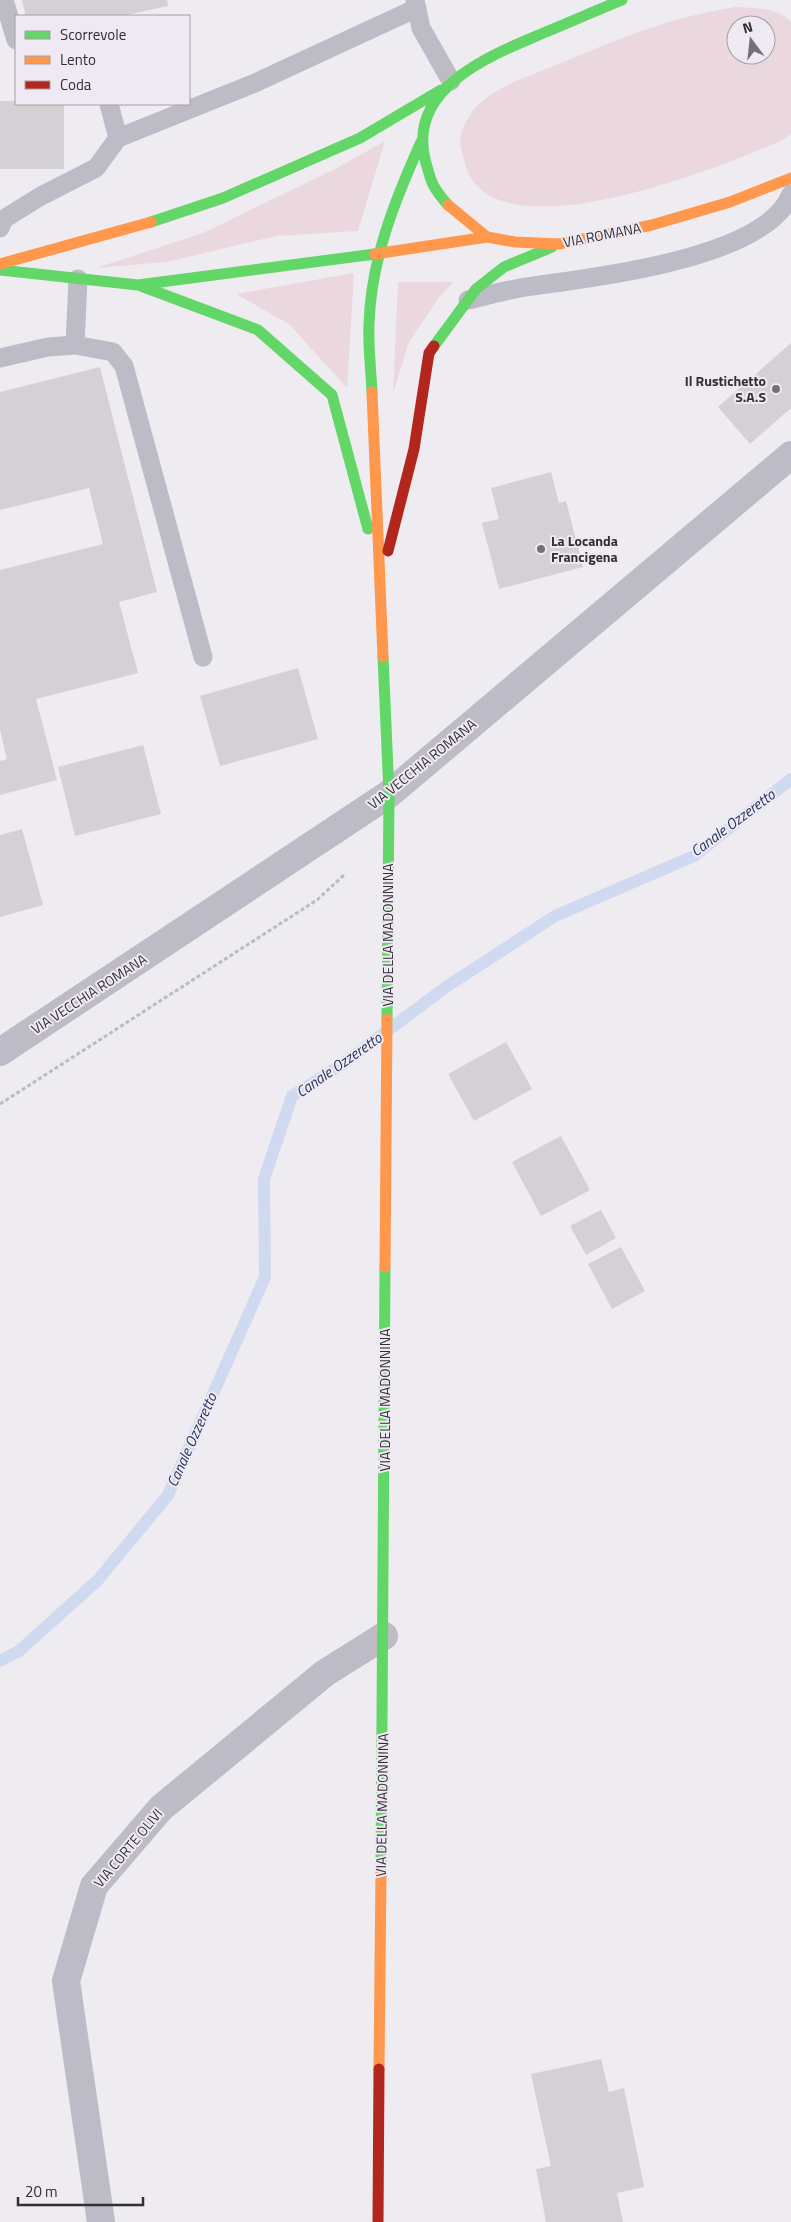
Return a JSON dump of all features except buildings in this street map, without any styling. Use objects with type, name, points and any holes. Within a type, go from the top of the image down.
[{"type":"main road","name":"VIA ROMANA","points":[[622,0],[499,52],[447,86],[428,114],[421,142],[432,187],[455,213],[487,237],[515,242],[559,244],[652,225],[730,202],[791,178]]},
{"type":"main road","points":[[551,30],[571,7]]},
{"type":"main road","points":[[0,264],[125,230],[223,198],[360,138],[447,86]]},
{"type":"main road","points":[[381,579],[369,323],[378,254],[395,200],[421,142]]},
{"type":"main road","points":[[138,285],[378,254],[487,237]]},
{"type":"main road","points":[[381,579],[414,449],[429,353],[476,289],[504,267],[559,244]]},
{"type":"main road","points":[[0,270],[138,285],[258,330],[332,395],[381,579]]},
{"type":"main road","name":"VIA DELLA MADONNINA","points":[[378,2222],[389,794],[381,579]]},
{"type":"street","name":"VIA VECCHIA ROMANA","points":[[0,1052],[389,794],[791,455]]},
{"type":"street","name":"VIA CORTE OLIVI","points":[[101,2222],[66,1981],[94,1886],[161,1808],[324,1673],[384,1636]]},
{"type":"lane","points":[[4,0],[15,37]]},
{"type":"lane","points":[[0,228],[4,218],[41,196],[96,168],[118,138],[254,83],[416,4],[421,28],[447,86]]},
{"type":"lane","points":[[109,105],[118,138]]},
{"type":"lane","points":[[468,300],[518,289],[615,276],[709,250],[764,226],[780,213],[791,194]]},
{"type":"lane","points":[[75,345],[78,278]]},
{"type":"lane","points":[[0,358],[48,347],[75,345],[113,352],[124,366],[203,657]]},
{"type":"path","points":[[0,1104],[317,900],[344,875]]},
{"type":"shaded area","points":[[735,7],[757,8],[779,13],[791,22],[791,134],[783,140],[712,168],[662,185],[610,198],[559,206],[515,204],[482,190],[464,160],[460,141],[462,131],[471,114],[488,96],[522,78],[625,37],[696,15]]},
{"type":"shaded area","points":[[385,141],[358,231],[276,236],[167,262],[96,268],[203,233],[335,169]]},
{"type":"shaded area","points":[[354,273],[347,388],[289,324],[236,294]]},
{"type":"shaded area","points":[[398,282],[453,282],[440,296],[409,342],[393,393]]},
{"type":"waterway","name":"Canale Ozzeretto","points":[[0,1661],[19,1651],[98,1580],[168,1495],[265,1277],[264,1179],[292,1096],[343,1064],[446,987],[555,916],[694,856],[791,779]]},
{"type":"traffic: fast","points":[[448,205],[435,189],[431,179],[425,159],[423,134],[429,113],[441,94],[457,78],[477,64],[520,43],[622,0]]},
{"type":"traffic: fast","points":[[151,222],[223,198],[360,138],[441,90]]},
{"type":"traffic: fast","points":[[372,392],[369,332],[374,276],[386,230],[421,142]]},
{"type":"traffic: fast","points":[[434,346],[476,289],[504,267],[552,247]]},
{"type":"traffic: fast","points":[[0,270],[138,285],[375,254]]},
{"type":"traffic: fast","points":[[141,286],[258,330],[332,395],[368,529]]},
{"type":"traffic: fast","points":[[383,657],[389,794],[387,1019]]},
{"type":"traffic: fast","points":[[381,1870],[385,1267]]},
{"type":"traffic: slow","points":[[448,205],[487,237],[515,242],[559,244],[652,225],[730,202],[791,178]]},
{"type":"traffic: slow","points":[[0,264],[151,222]]},
{"type":"traffic: slow","points":[[375,254],[487,237]]},
{"type":"traffic: slow","points":[[372,392],[383,657]]},
{"type":"traffic: slow","points":[[385,1267],[387,1019]]},
{"type":"traffic: slow","points":[[379,2069],[381,1870]]},
{"type":"traffic: jam","points":[[388,551],[414,449],[429,353],[434,346]]},
{"type":"traffic: jam","points":[[378,2222],[379,2069]]},
{"type":"place","name":"Il Rustichetto S.A.S","points":[[776,389]]},
{"type":"place","name":"La Locanda Francigena","points":[[541,549]]}]
